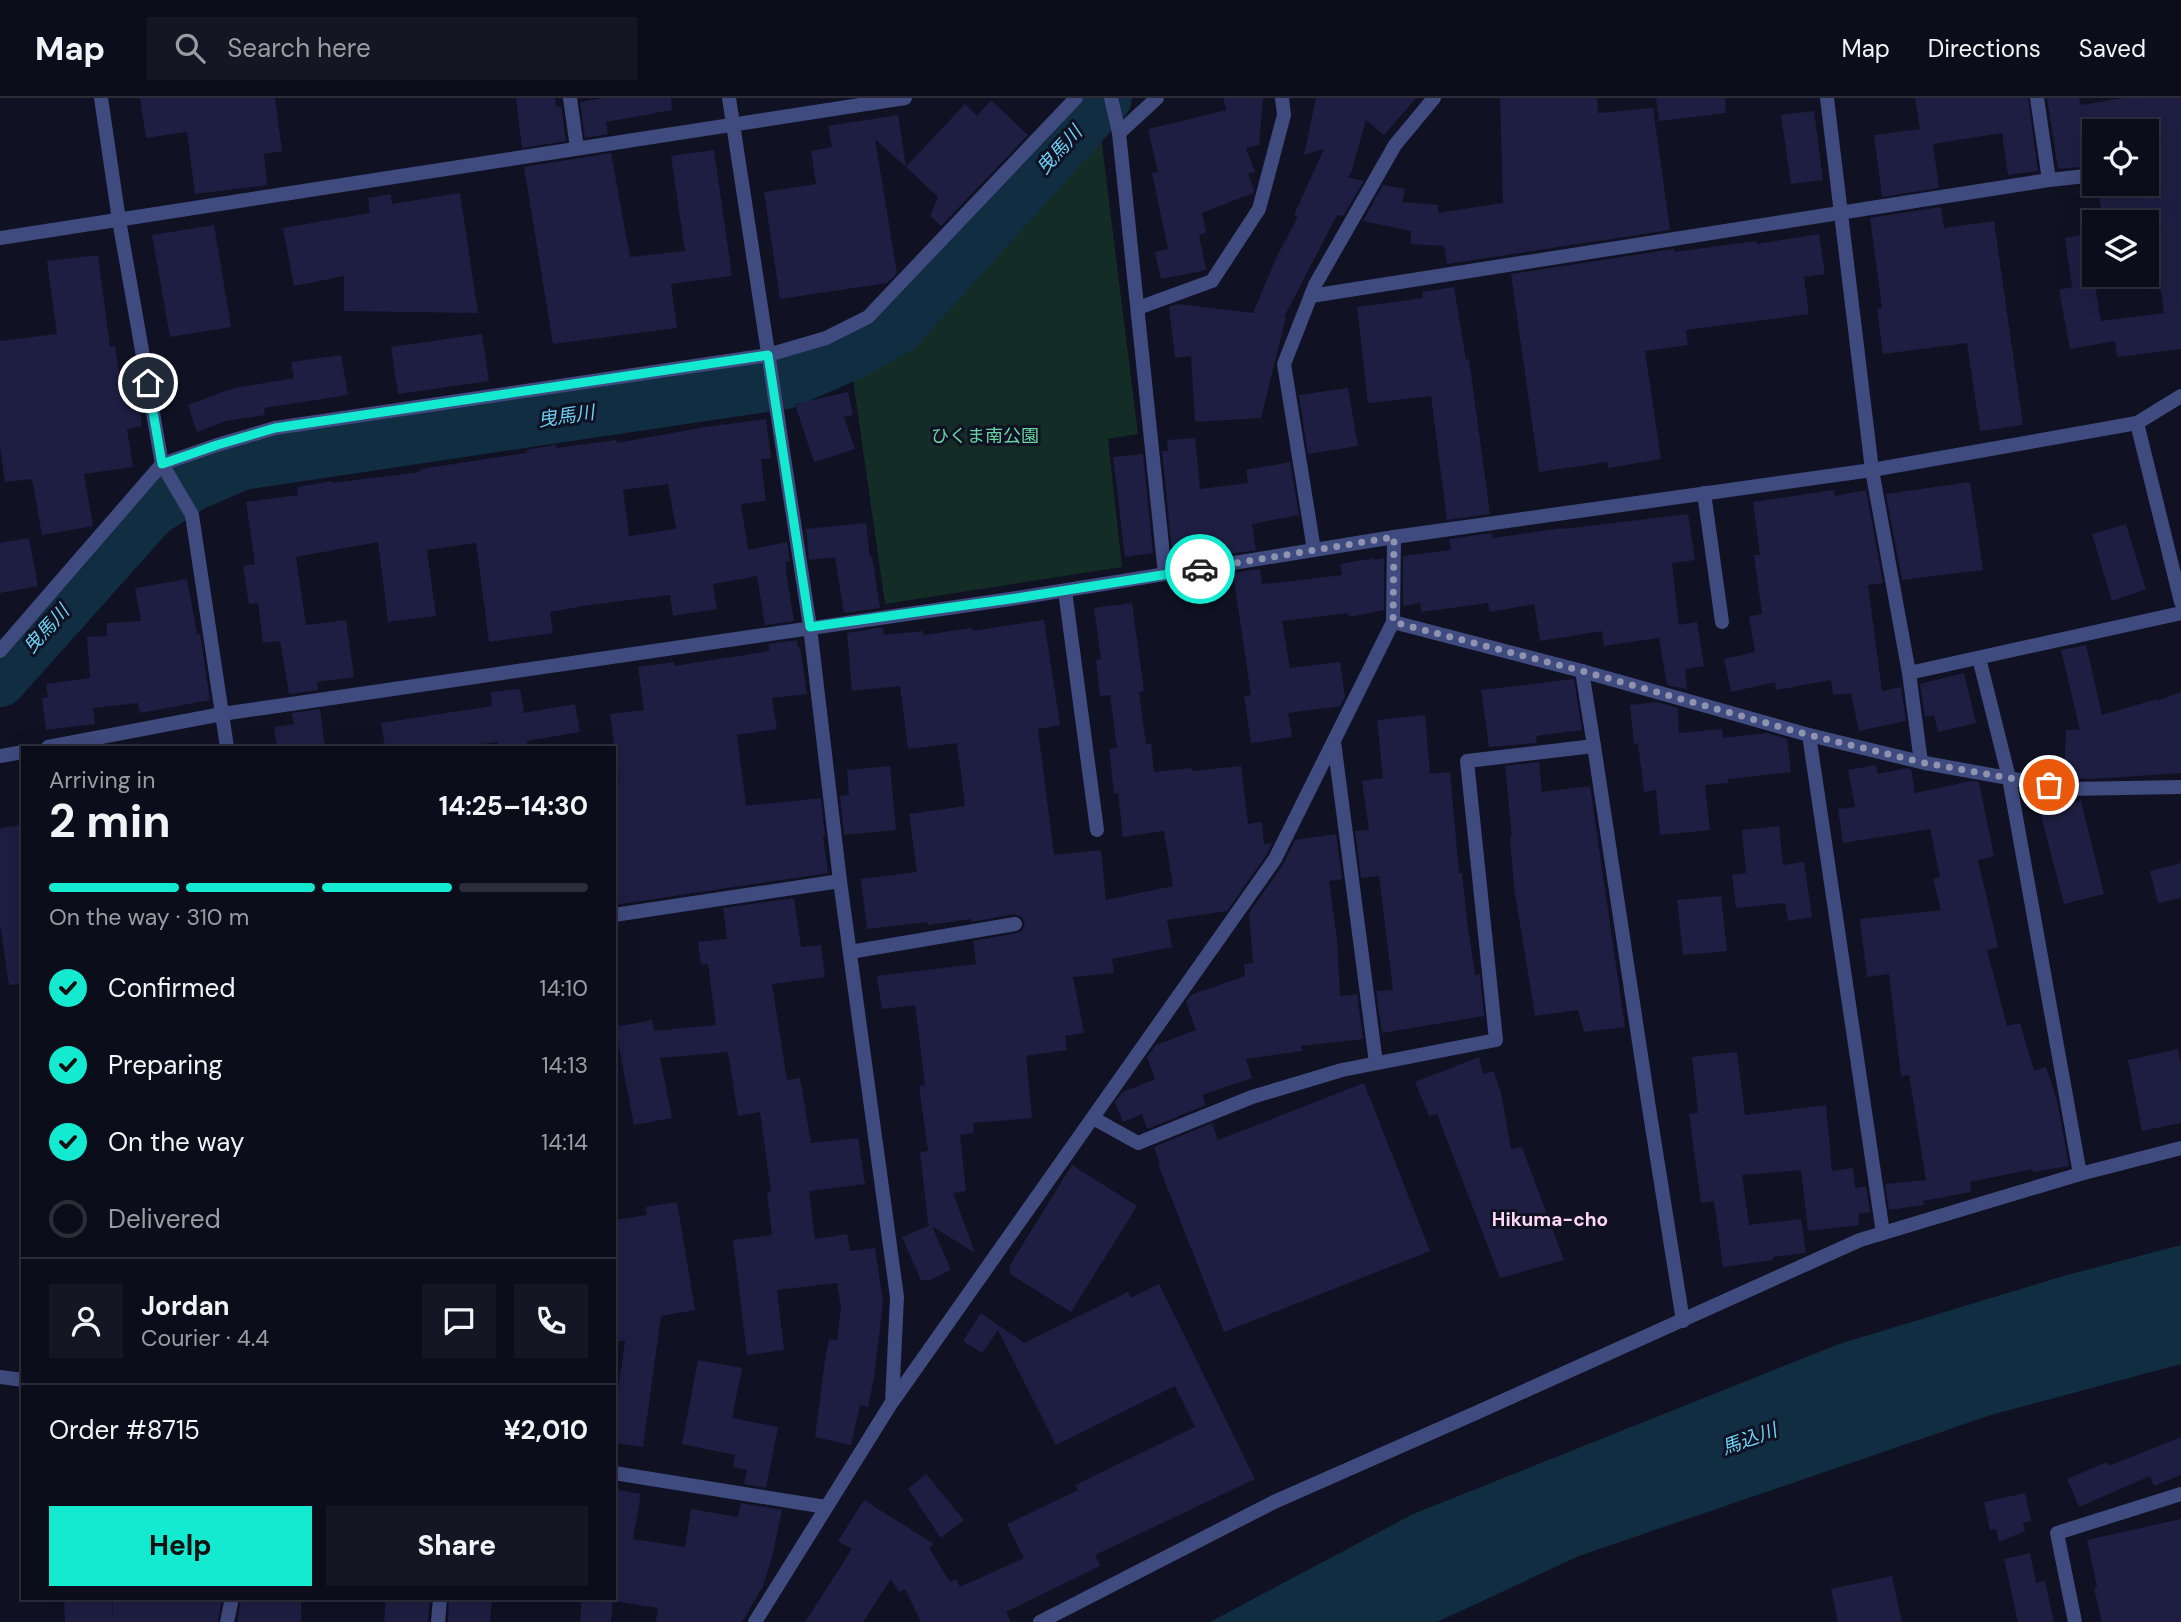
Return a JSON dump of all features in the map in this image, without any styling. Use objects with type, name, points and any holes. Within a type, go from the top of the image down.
[{"type":"street","points":[[101,98],[119,220],[162,464],[191,516],[227,746]]},
{"type":"street","points":[[570,98],[577,148]]},
{"type":"street","points":[[729,98],[810,627],[840,881],[897,1297],[892,1402]]},
{"type":"street","points":[[0,238],[905,98]]},
{"type":"street","points":[[0,651],[162,464],[275,428],[768,361],[869,317],[1076,98]]},
{"type":"street","points":[[1119,133],[1157,98]]},
{"type":"street","points":[[1138,308],[1212,281],[1259,209],[1283,115],[1282,98]]},
{"type":"street","points":[[1314,550],[1284,365],[1315,285],[1395,145],[1434,98]]},
{"type":"street","points":[[1827,98],[1871,470],[1909,673],[1921,762]]},
{"type":"street","points":[[2037,98],[2049,180]]},
{"type":"street","points":[[1113,105],[1119,133],[1165,574]]},
{"type":"street","points":[[1311,296],[2082,176]]},
{"type":"street","points":[[53,746],[222,714],[1065,591],[1394,537],[1871,470],[2137,423],[2181,396]]},
{"type":"street","points":[[2137,423],[2181,602]]},
{"type":"street","points":[[1704,494],[1722,622]]},
{"type":"street","points":[[755,1622],[892,1402],[1275,859],[1393,622],[1394,537]]},
{"type":"street","points":[[1065,591],[1097,830]]},
{"type":"street","points":[[1909,673],[2181,614]]},
{"type":"street","points":[[1393,622],[1582,671],[1809,735],[1921,762],[2069,789],[2181,788]]},
{"type":"street","points":[[1979,658],[2009,778],[2080,1174]]},
{"type":"street","points":[[1582,671],[1683,1321]]},
{"type":"street","points":[[1809,735],[1882,1233]]},
{"type":"street","points":[[1334,741],[1376,1063]]},
{"type":"street","points":[[1093,1118],[1138,1143],[1252,1097],[1342,1070],[1496,1040],[1467,761],[1594,746]]},
{"type":"street","points":[[0,757],[21,752]]},
{"type":"street","points":[[616,915],[840,881]]},
{"type":"street","points":[[850,952],[1015,924]]},
{"type":"street","points":[[1040,1622],[1273,1502],[1860,1240],[2080,1174],[2181,1148]]},
{"type":"street","points":[[0,1377],[21,1380]]},
{"type":"street","points":[[616,1473],[826,1507]]},
{"type":"street","points":[[2075,1622],[2057,1533],[2181,1494]]},
{"type":"street","points":[[227,1622],[232,1600]]},
{"type":"street","points":[[438,1622],[440,1600]]},
{"type":"green space","name":"ひくま南公園","points":[[1099,120],[1138,434],[1108,439],[1122,567],[885,604],[853,380],[889,360]]},
{"type":"water","name":"馬込川","points":[[2181,1245],[2181,1364],[1991,1415],[1579,1556],[1437,1622],[1210,1622],[1413,1514],[1839,1344],[2067,1275]]},
{"type":"building","points":[[140,98],[275,98],[282,151],[264,154],[267,185],[195,194],[187,132],[146,138]]},
{"type":"building","points":[[516,98],[555,98],[556,107],[561,106],[566,141],[522,148]]},
{"type":"building","points":[[604,98],[671,98],[672,110],[606,122],[608,134],[585,138],[580,102]]},
{"type":"building","points":[[1223,98],[1263,98],[1259,145],[1246,148],[1255,172],[1248,174],[1253,193],[1202,213],[1206,233],[1199,235],[1206,270],[1161,279],[1155,252],[1168,249],[1152,173],[1158,172],[1148,129],[1227,110]]},
{"type":"building","points":[[1316,98],[1416,98],[1384,135],[1366,120],[1348,177],[1364,181],[1343,216],[1337,215],[1284,317],[1261,418],[1195,422],[1191,356],[1175,358],[1169,307],[1178,304],[1253,313],[1277,256],[1298,217],[1294,215],[1324,149],[1304,155]]},
{"type":"building","points":[[1500,98],[1597,98],[1598,113],[1653,108],[1670,230],[1447,264],[1444,246],[1411,244],[1411,231],[1363,221],[1383,185],[1405,189],[1402,202],[1438,205],[1438,213],[1503,203]]},
{"type":"building","points":[[1656,98],[1725,98],[1726,113],[1659,121]]},
{"type":"building","points":[[1915,98],[2028,98],[2038,171],[2008,175],[2002,133],[1933,144],[1939,188],[1882,197],[1874,135],[1920,129]]},
{"type":"building","points":[[2047,98],[2079,98],[2081,105],[2122,98],[2181,98],[2181,349],[2117,357],[2115,341],[2070,349],[2059,290],[2072,287],[2065,238],[2082,235],[2082,287],[2095,287],[2101,321],[2164,313],[2159,276],[2159,210],[2101,210],[2099,196],[2159,196],[2159,119],[2082,119],[2082,167],[2058,169]]},
{"type":"building","points":[[991,100],[1028,135],[941,226],[930,216],[938,197],[906,167],[965,104],[977,116]]},
{"type":"building","points":[[1814,111],[1823,180],[1791,184],[1781,115]]},
{"type":"building","points":[[898,115],[906,167],[875,139],[897,273],[887,283],[780,299],[764,192],[816,184],[811,151],[832,147],[828,126]]},
{"type":"building","points":[[714,150],[732,276],[671,284],[677,328],[553,344],[524,167],[611,153],[630,257],[685,251],[671,156]]},
{"type":"building","points":[[460,193],[478,313],[344,311],[344,276],[294,286],[283,228],[370,213],[368,198],[391,194],[392,204]]},
{"type":"building","points":[[1941,207],[1944,228],[1994,221],[2023,425],[1980,431],[1967,343],[1883,354],[1877,309],[1882,308],[1870,218]]},
{"type":"building","points":[[214,225],[231,327],[170,337],[152,235]]},
{"type":"building","points":[[1819,234],[1825,274],[1804,277],[1809,314],[1686,330],[1688,345],[1645,351],[1661,459],[1608,468],[1607,462],[1539,472],[1511,274],[1674,249],[1674,252],[1756,241],[1757,244]]},
{"type":"building","points":[[98,255],[110,347],[115,346],[121,386],[136,384],[142,426],[127,429],[133,467],[84,474],[93,526],[42,535],[32,479],[5,482],[0,447],[0,341],[57,334],[47,261]]},
{"type":"building","points":[[1454,287],[1466,360],[1469,359],[1490,514],[1447,520],[1431,396],[1368,403],[1357,307],[1423,298],[1422,292]]},
{"type":"building","points":[[482,334],[489,381],[398,394],[391,347]]},
{"type":"building","points":[[341,355],[348,395],[264,408],[265,415],[226,421],[197,432],[188,405],[234,388],[294,378],[291,362]]},
{"type":"building","points":[[1348,388],[1358,446],[1308,454],[1299,395]]},
{"type":"building","points":[[848,392],[853,415],[844,417],[855,449],[814,462],[795,404]]},
{"type":"building","points":[[766,419],[771,458],[761,459],[766,501],[741,504],[748,550],[787,542],[790,561],[786,562],[786,571],[794,621],[765,625],[757,576],[713,584],[717,609],[673,616],[670,595],[583,606],[550,612],[553,633],[489,642],[476,543],[427,550],[436,616],[388,622],[378,542],[296,557],[306,625],[346,620],[354,677],[317,682],[318,690],[289,694],[280,641],[263,643],[258,603],[249,604],[243,566],[255,564],[246,502],[298,495],[297,487],[332,481],[420,472],[420,469],[527,453],[526,450],[555,445],[556,448],[616,440],[617,443]],"holes":[[[668,484],[676,529],[629,536],[623,490]]]},
{"type":"building","points":[[1195,438],[1200,489],[1248,483],[1246,470],[1290,462],[1299,515],[1252,524],[1256,550],[1230,554],[1229,547],[1172,551],[1162,451],[1168,451],[1167,440]]},
{"type":"building","points":[[1143,454],[1153,553],[1125,557],[1113,457]]},
{"type":"building","points":[[1970,482],[1983,570],[1902,580],[1886,494]]},
{"type":"building","points":[[1834,490],[1835,496],[1866,490],[1883,583],[1868,585],[1882,691],[1901,687],[1906,721],[1859,731],[1851,693],[1833,695],[1831,680],[1776,690],[1775,682],[1731,692],[1724,659],[1755,652],[1749,616],[1762,614],[1754,555],[1760,555],[1753,502]]},
{"type":"building","points":[[1688,514],[1695,560],[1672,563],[1679,625],[1697,622],[1704,666],[1685,669],[1687,689],[1667,685],[1659,638],[1604,646],[1602,631],[1540,641],[1534,604],[1490,612],[1488,603],[1421,612],[1420,603],[1403,606],[1403,556],[1451,550],[1449,539],[1492,533],[1493,538]]},
{"type":"building","points":[[866,523],[880,608],[844,613],[835,557],[809,560],[806,529]]},
{"type":"building","points":[[2126,524],[2146,589],[2112,601],[2092,534]]},
{"type":"building","points":[[29,538],[38,586],[0,593],[0,543]]},
{"type":"building","points":[[1384,558],[1384,610],[1349,617],[1348,613],[1282,621],[1290,668],[1340,662],[1345,697],[1340,706],[1288,713],[1292,737],[1251,743],[1244,696],[1251,695],[1233,573],[1260,569],[1262,584],[1276,583],[1342,575],[1340,564]]},
{"type":"building","points":[[187,579],[197,634],[200,634],[210,700],[140,713],[138,703],[93,708],[95,724],[46,730],[42,698],[48,697],[46,684],[90,678],[87,637],[107,636],[107,623],[141,621],[135,588]]},
{"type":"building","points":[[1132,603],[1144,691],[1139,692],[1146,744],[1151,744],[1154,772],[1241,766],[1248,824],[1262,822],[1264,844],[1272,843],[1227,911],[1167,920],[1172,947],[1112,959],[1114,973],[1073,977],[1084,1033],[1065,1036],[1067,1050],[1026,1056],[1032,1118],[973,1123],[974,1133],[960,1135],[966,1191],[953,1193],[975,1253],[932,1226],[951,1270],[930,1280],[921,1280],[902,1237],[930,1225],[920,1152],[928,1151],[919,1086],[925,1085],[915,1005],[882,1009],[877,976],[976,964],[973,941],[1017,933],[1022,931],[1025,923],[1022,917],[1014,914],[971,922],[971,919],[867,929],[861,879],[917,872],[909,814],[965,806],[957,743],[908,749],[900,686],[852,691],[847,633],[883,627],[884,635],[923,631],[924,635],[1044,620],[1060,725],[1038,729],[1054,855],[1101,850],[1106,900],[1173,886],[1164,831],[1123,837],[1118,793],[1114,793],[1109,749],[1117,748],[1110,695],[1100,696],[1096,660],[1101,659],[1094,608]]},
{"type":"building","points":[[797,640],[807,694],[772,698],[777,729],[737,735],[746,806],[821,798],[828,873],[616,905],[616,781],[619,780],[610,714],[644,710],[638,667],[674,662],[674,666],[770,651],[768,644]]},
{"type":"building","points":[[2086,645],[2102,715],[2181,692],[2181,773],[2091,779],[2064,778],[2066,730],[2080,730],[2061,650]]},
{"type":"building","points":[[1964,673],[1976,723],[1938,732],[1934,715],[1925,717],[1920,684]]},
{"type":"building","points":[[1574,679],[1582,730],[1536,736],[1537,743],[1489,747],[1481,690]]},
{"type":"building","points":[[520,689],[524,713],[575,704],[580,732],[527,741],[528,746],[498,746],[497,742],[468,746],[385,746],[381,723],[492,706],[491,692]]},
{"type":"building","points":[[1657,702],[1678,708],[1679,733],[1722,729],[1723,738],[1767,733],[1787,739],[1791,772],[1728,779],[1728,783],[1705,785],[1710,830],[1660,835],[1656,790],[1644,792],[1638,743],[1634,744],[1630,705]]},
{"type":"building","points":[[320,709],[325,746],[277,746],[274,727],[294,724],[292,713]]},
{"type":"building","points":[[1425,715],[1430,774],[1450,772],[1459,873],[1462,873],[1475,975],[1480,974],[1484,1016],[1382,1033],[1376,991],[1393,990],[1379,876],[1361,878],[1355,831],[1369,830],[1362,781],[1383,778],[1377,720]]},
{"type":"building","points":[[1539,762],[1542,792],[1590,786],[1625,1027],[1584,1032],[1578,1010],[1535,1016],[1514,887],[1505,766]]},
{"type":"building","points":[[1876,765],[1878,774],[1911,769],[1915,793],[1971,781],[1979,782],[1994,856],[1978,860],[1998,947],[1987,950],[2007,1026],[2020,1023],[2034,1071],[2046,1067],[2057,1100],[2069,1166],[2033,1172],[2033,1169],[1970,1182],[1971,1192],[1923,1201],[1924,1205],[1889,1210],[1885,1184],[1926,1180],[1909,1075],[1901,1076],[1889,974],[1867,977],[1860,919],[1941,910],[1933,879],[1940,877],[1930,829],[1843,843],[1838,809],[1855,807],[1848,770]]},
{"type":"building","points":[[890,766],[896,830],[844,835],[840,796],[849,795],[847,770]]},
{"type":"building","points":[[2081,801],[2104,894],[2064,904],[2040,811]]},
{"type":"building","points":[[21,825],[21,984],[9,985],[0,924],[0,828]]},
{"type":"building","points":[[1779,826],[1783,865],[1804,862],[1812,917],[1788,921],[1785,903],[1736,908],[1732,875],[1746,873],[1742,830]]},
{"type":"building","points":[[1336,834],[1342,879],[1329,881],[1337,939],[1340,996],[1357,994],[1363,1039],[1301,1046],[1302,1051],[1246,1059],[1252,1078],[1202,1095],[1206,1105],[1147,1129],[1142,1114],[1123,1122],[1115,1102],[1123,1092],[1155,1079],[1147,1057],[1156,1045],[1196,1030],[1186,1002],[1191,995],[1245,976],[1244,964],[1253,963],[1249,913],[1283,865],[1295,840]]},
{"type":"building","points":[[2181,863],[2181,898],[2158,903],[2150,871]]},
{"type":"building","points":[[1721,896],[1727,951],[1683,955],[1677,900]]},
{"type":"building","points":[[794,898],[801,947],[821,945],[825,977],[772,984],[787,1080],[800,1078],[811,1143],[858,1138],[865,1184],[809,1191],[815,1239],[847,1234],[850,1251],[875,1248],[883,1302],[874,1378],[868,1407],[860,1405],[851,1445],[815,1437],[829,1339],[837,1340],[841,1308],[837,1283],[777,1290],[784,1350],[747,1355],[733,1240],[772,1235],[767,1192],[771,1192],[760,1112],[738,1116],[728,1052],[660,1058],[672,1118],[634,1125],[616,1027],[652,1020],[654,1031],[716,1025],[708,964],[701,965],[698,942],[727,939],[723,908]]},
{"type":"building","points":[[2178,1049],[2181,1064],[2181,1123],[2142,1131],[2128,1060]]},
{"type":"building","points":[[1737,1052],[1745,1115],[1826,1105],[1832,1171],[1853,1168],[1855,1188],[1866,1186],[1870,1212],[1858,1214],[1859,1225],[1808,1231],[1801,1170],[1742,1175],[1749,1225],[1801,1219],[1806,1253],[1723,1267],[1714,1201],[1701,1203],[1689,1114],[1698,1113],[1692,1057]]},
{"type":"building","points":[[1479,1057],[1483,1074],[1493,1071],[1501,1092],[1511,1149],[1522,1147],[1564,1260],[1500,1278],[1437,1114],[1429,1116],[1415,1082]]},
{"type":"building","points":[[1364,1083],[1430,1251],[1224,1332],[1158,1164],[1160,1163],[1154,1147],[1212,1123],[1218,1140]]},
{"type":"building","points":[[1072,1165],[1137,1206],[1071,1312],[1010,1274],[1010,1265]]},
{"type":"building","points":[[677,1202],[695,1310],[661,1316],[643,1447],[616,1443],[616,1396],[625,1341],[616,1342],[616,1220],[647,1215],[646,1207]]},
{"type":"building","points":[[1159,1284],[1255,1479],[1095,1555],[1100,1566],[1006,1612],[1011,1622],[921,1622],[905,1589],[899,1592],[891,1579],[863,1622],[805,1622],[852,1549],[838,1541],[864,1500],[934,1544],[929,1548],[950,1582],[956,1579],[960,1587],[1024,1558],[1007,1524],[1078,1490],[1075,1485],[1195,1427],[1175,1386],[1056,1445],[998,1330],[982,1353],[963,1341],[981,1313],[1024,1343],[1128,1292],[1131,1298]]},
{"type":"building","points":[[698,1360],[742,1368],[732,1418],[778,1427],[766,1488],[744,1484],[747,1470],[733,1467],[735,1455],[682,1444]]},
{"type":"building","points":[[2181,1437],[2181,1475],[2154,1486],[2150,1476],[2079,1507],[2067,1479],[2107,1462],[2109,1466]]},
{"type":"building","points":[[926,1474],[964,1520],[941,1538],[908,1489]]},
{"type":"building","points":[[616,1489],[641,1494],[633,1539],[685,1547],[691,1509],[738,1517],[741,1503],[782,1510],[763,1586],[742,1622],[656,1622],[658,1608],[614,1601]]},
{"type":"building","points":[[2025,1493],[2031,1521],[2023,1523],[2025,1531],[1999,1542],[1996,1529],[1990,1530],[1984,1502]]},
{"type":"building","points":[[2181,1519],[2181,1622],[2102,1622],[2087,1540]]},
{"type":"building","points":[[2030,1553],[2036,1583],[2045,1581],[2054,1622],[2018,1622],[2004,1559]]},
{"type":"building","points":[[1892,1576],[1902,1622],[1838,1622],[1831,1589]]},
{"type":"building","points":[[64,1600],[112,1600],[113,1622],[65,1622]]},
{"type":"building","points":[[222,1600],[218,1622],[113,1622],[113,1602]]},
{"type":"building","points":[[241,1600],[301,1600],[301,1622],[237,1622]]},
{"type":"building","points":[[386,1600],[430,1600],[428,1622],[384,1622]]},
{"type":"building","points":[[449,1600],[492,1600],[490,1622],[448,1622]]},
{"type":"building","points":[[582,1600],[613,1600],[611,1622],[580,1622]]},
{"type":"waterway","name":"曳馬川","points":[[0,681],[152,511],[195,484],[242,464],[785,383],[852,354],[898,328],[1106,98]]},
{"type":"way so far","points":[[1200,569],[1394,537],[1393,622],[1582,671],[1809,735],[1925,763],[2049,785]]},
{"type":"district","name":"Hikuma-cho","points":[[1550,1219]]},
{"type":"route","points":[[148,383],[162,464],[275,428],[768,355],[810,627],[1200,569]]}]
